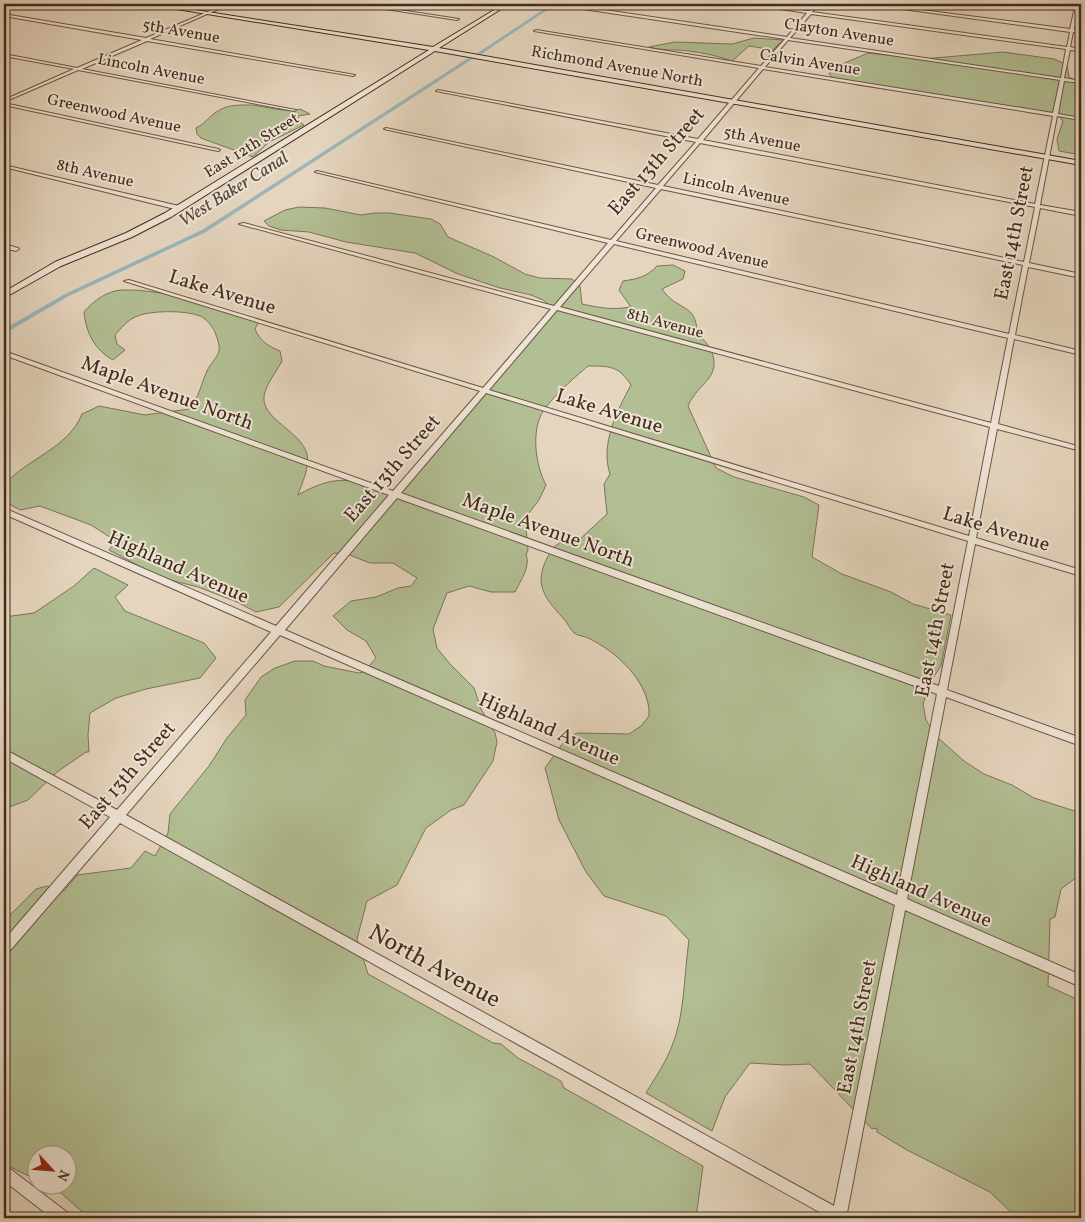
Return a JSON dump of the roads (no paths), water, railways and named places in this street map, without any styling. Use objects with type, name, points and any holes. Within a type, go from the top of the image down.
[{"type":"street","name":"Richmond Avenue North","points":[[148,4],[434,49],[1081,163]]},
{"type":"street","points":[[4,102],[228,4]]},
{"type":"street","points":[[355,4],[457,19]]},
{"type":"street","name":"East 12th Street","points":[[4,295],[58,264],[144,228],[180,208],[507,4]]},
{"type":"street","points":[[748,4],[1081,50]]},
{"type":"street","name":"East 13th Street","points":[[4,949],[817,4]]},
{"type":"street","points":[[868,4],[1081,32]]},
{"type":"street","points":[[1058,4],[1078,6],[1070,49]]},
{"type":"street","name":"Clayton Avenue","points":[[564,5],[1081,82]]},
{"type":"street","name":"5th Avenue","points":[[4,14],[353,75]]},
{"type":"street","name":"Calvin Avenue","points":[[536,31],[1081,120]]},
{"type":"street","name":"East 14th Street","points":[[841,1218],[941,692],[1070,49]]},
{"type":"street","name":"Lincoln Avenue","points":[[4,55],[294,110]]},
{"type":"street","name":"5th Avenue","points":[[438,91],[1081,214]]},
{"type":"street","name":"Greenwood Avenue","points":[[4,102],[218,150]]},
{"type":"street","name":"Lincoln Avenue","points":[[386,129],[1081,276]]},
{"type":"street","name":"8th Avenue","points":[[4,166],[180,208]]},
{"type":"street","name":"Greenwood Avenue","points":[[317,172],[1081,352]]},
{"type":"street","name":"8th Avenue","points":[[242,224],[1081,449]]},
{"type":"street","points":[[4,246],[16,249]]},
{"type":"street","name":"Lake Avenue","points":[[127,281],[1081,573]]},
{"type":"street","name":"Maple Avenue North","points":[[4,353],[1081,742]]},
{"type":"street","name":"Highland Avenue","points":[[4,511],[1081,981]]},
{"type":"street","name":"North Avenue","points":[[4,753],[841,1218]]},
{"type":"street","points":[[4,1173],[63,1218]]},
{"type":"waterway","name":"West Baker Canal","points":[[478,54],[554,4]]},
{"type":"waterway","name":"West Baker Canal","points":[[4,332],[67,295],[204,231],[472,58]]}]
